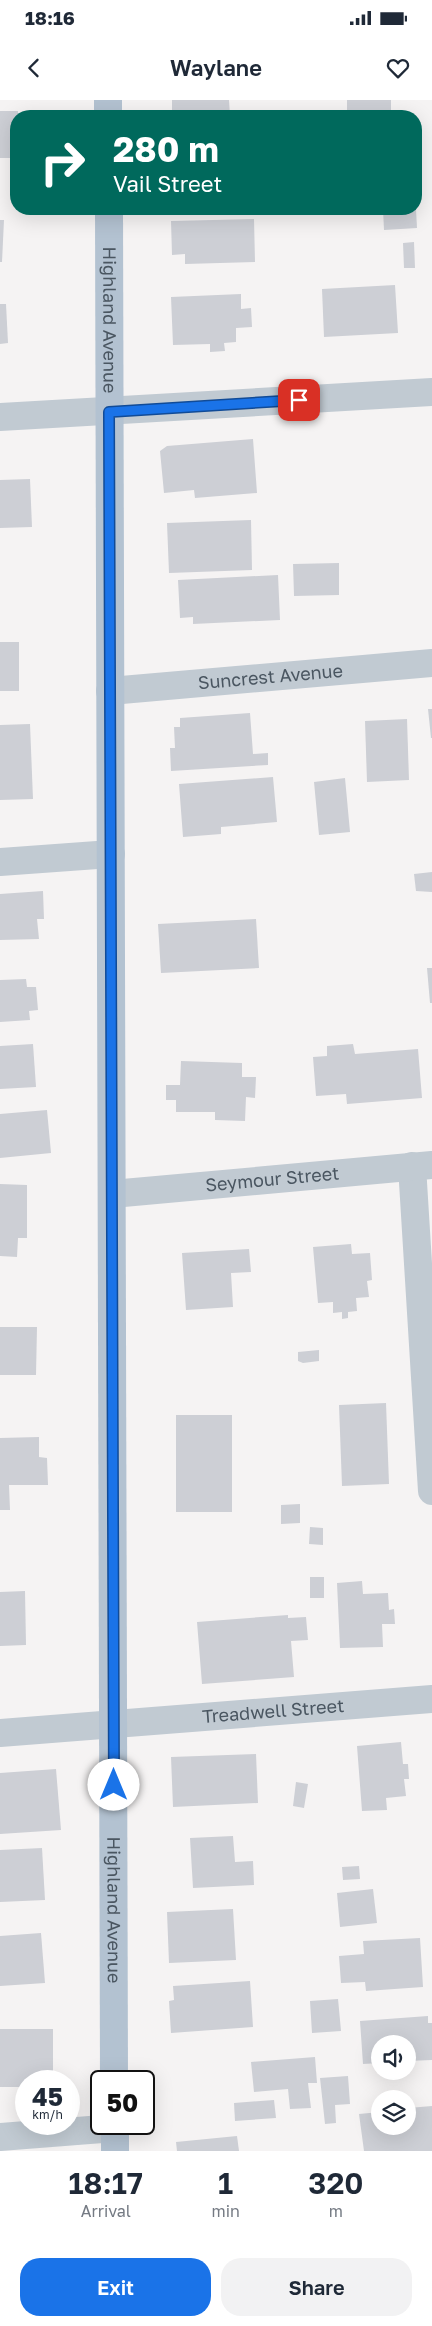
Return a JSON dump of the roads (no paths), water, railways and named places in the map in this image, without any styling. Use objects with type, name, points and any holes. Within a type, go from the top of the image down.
[{"type":"main road","name":"Highland Avenue","points":[[109,215],[114,2070]]},
{"type":"street","points":[[0,417],[432,392]]},
{"type":"street","name":"Suncrest Avenue","points":[[110,691],[432,663]]},
{"type":"street","points":[[0,862],[111,854]]},
{"type":"street","points":[[422,1166],[432,1491]]},
{"type":"street","name":"Seymour Street","points":[[112,1194],[422,1166]]},
{"type":"street","name":"Treadwell Street","points":[[0,1733],[432,1699]]},
{"type":"street","points":[[0,2137],[90,2135]]}]
